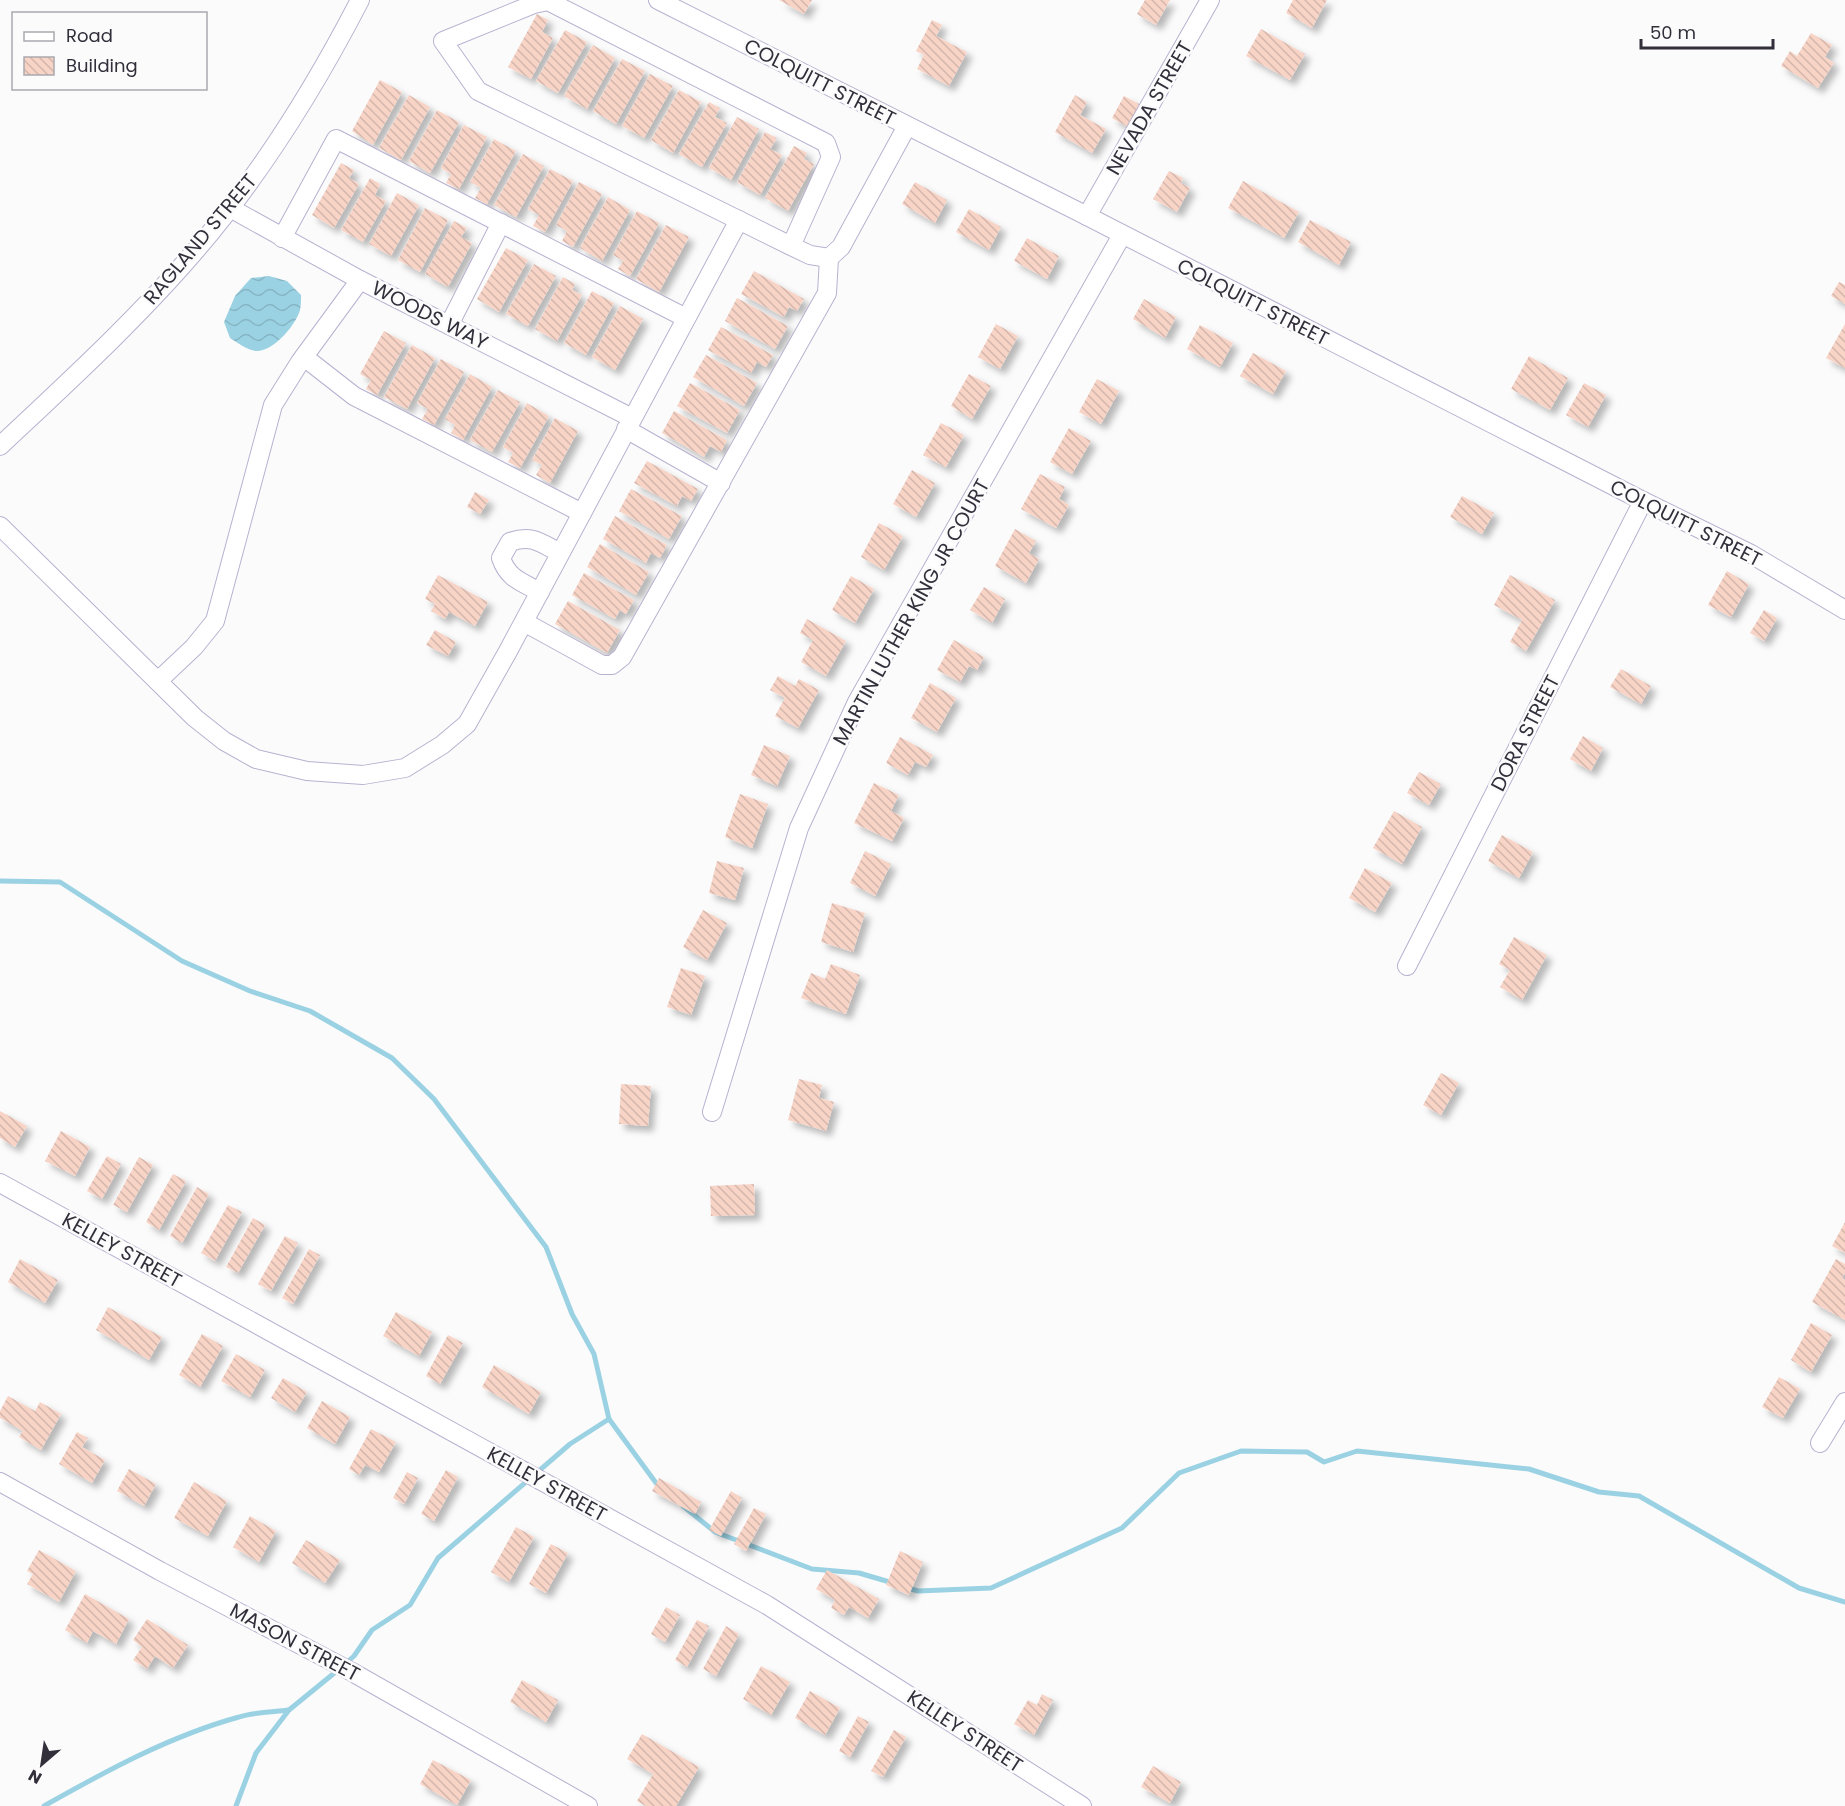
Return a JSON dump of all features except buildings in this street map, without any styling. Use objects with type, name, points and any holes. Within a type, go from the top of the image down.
[{"type":"street","name":"RAGLAND STREET","points":[[0,446],[161,289],[230,208],[314,86],[360,0]]},
{"type":"street","name":"COLQUITT STREET","points":[[658,0],[1751,554],[1844,606]]},
{"type":"street","name":"NEVADA STREET","points":[[1087,216],[1210,0]]},
{"type":"street","points":[[791,246],[831,157],[826,143],[548,1],[534,4],[443,41],[478,91],[791,246],[810,255],[829,258]]},
{"type":"street","points":[[524,622],[602,665],[612,664],[622,657],[827,293],[829,258],[841,247],[907,126]]},
{"type":"street","points":[[282,238],[336,139],[686,318]]},
{"type":"street","name":"WOODS WAY","points":[[230,208],[629,424],[721,483]]},
{"type":"street","points":[[0,526],[195,718],[224,741],[256,759],[308,771],[363,775],[405,768],[442,745],[467,724],[739,220]]},
{"type":"street","points":[[449,325],[501,223]]},
{"type":"street","name":"MARTIN LUTHER KING JR COURT","points":[[712,1112],[800,828],[857,702],[1122,235]]},
{"type":"street","points":[[158,681],[194,647],[215,621],[273,405],[304,357],[360,280]]},
{"type":"street","points":[[304,357],[354,396],[582,513]]},
{"type":"street","name":"DORA STREET","points":[[1407,966],[1643,501]]},
{"type":"street","points":[[540,592],[514,579],[505,569],[501,558],[510,542],[522,537],[534,539],[560,553]]},
{"type":"street","name":"KELLEY STREET","points":[[0,1183],[766,1605],[1082,1806]]},
{"type":"street","points":[[1820,1443],[1845,1402]]},
{"type":"street","name":"MASON STREET","points":[[0,1482],[160,1571],[352,1672],[588,1806]]},
{"type":"water","points":[[269,276],[287,281],[301,295],[300,310],[294,323],[283,336],[269,347],[256,351],[230,338],[224,322],[235,296],[251,278]]},
{"type":"waterway","points":[[0,881],[60,882],[182,961],[250,991],[310,1011],[392,1058],[434,1099],[546,1247],[572,1314],[594,1354],[609,1419],[659,1487]]},
{"type":"waterway","points":[[345,1664],[354,1656],[372,1630],[410,1605],[438,1558],[570,1444],[609,1419]]},
{"type":"waterway","points":[[904,1587],[918,1591],[991,1588],[1122,1528],[1179,1473],[1241,1451],[1307,1452],[1324,1462],[1357,1451],[1529,1469],[1599,1492],[1639,1496],[1799,1588],[1845,1602]]},
{"type":"waterway","points":[[683,1506],[715,1532],[812,1569],[859,1573],[893,1583]]},
{"type":"waterway","points":[[236,1806],[256,1753],[289,1710],[338,1670]]},
{"type":"waterway","points":[[44,1806],[115,1767],[188,1734],[245,1715],[289,1710]]}]
